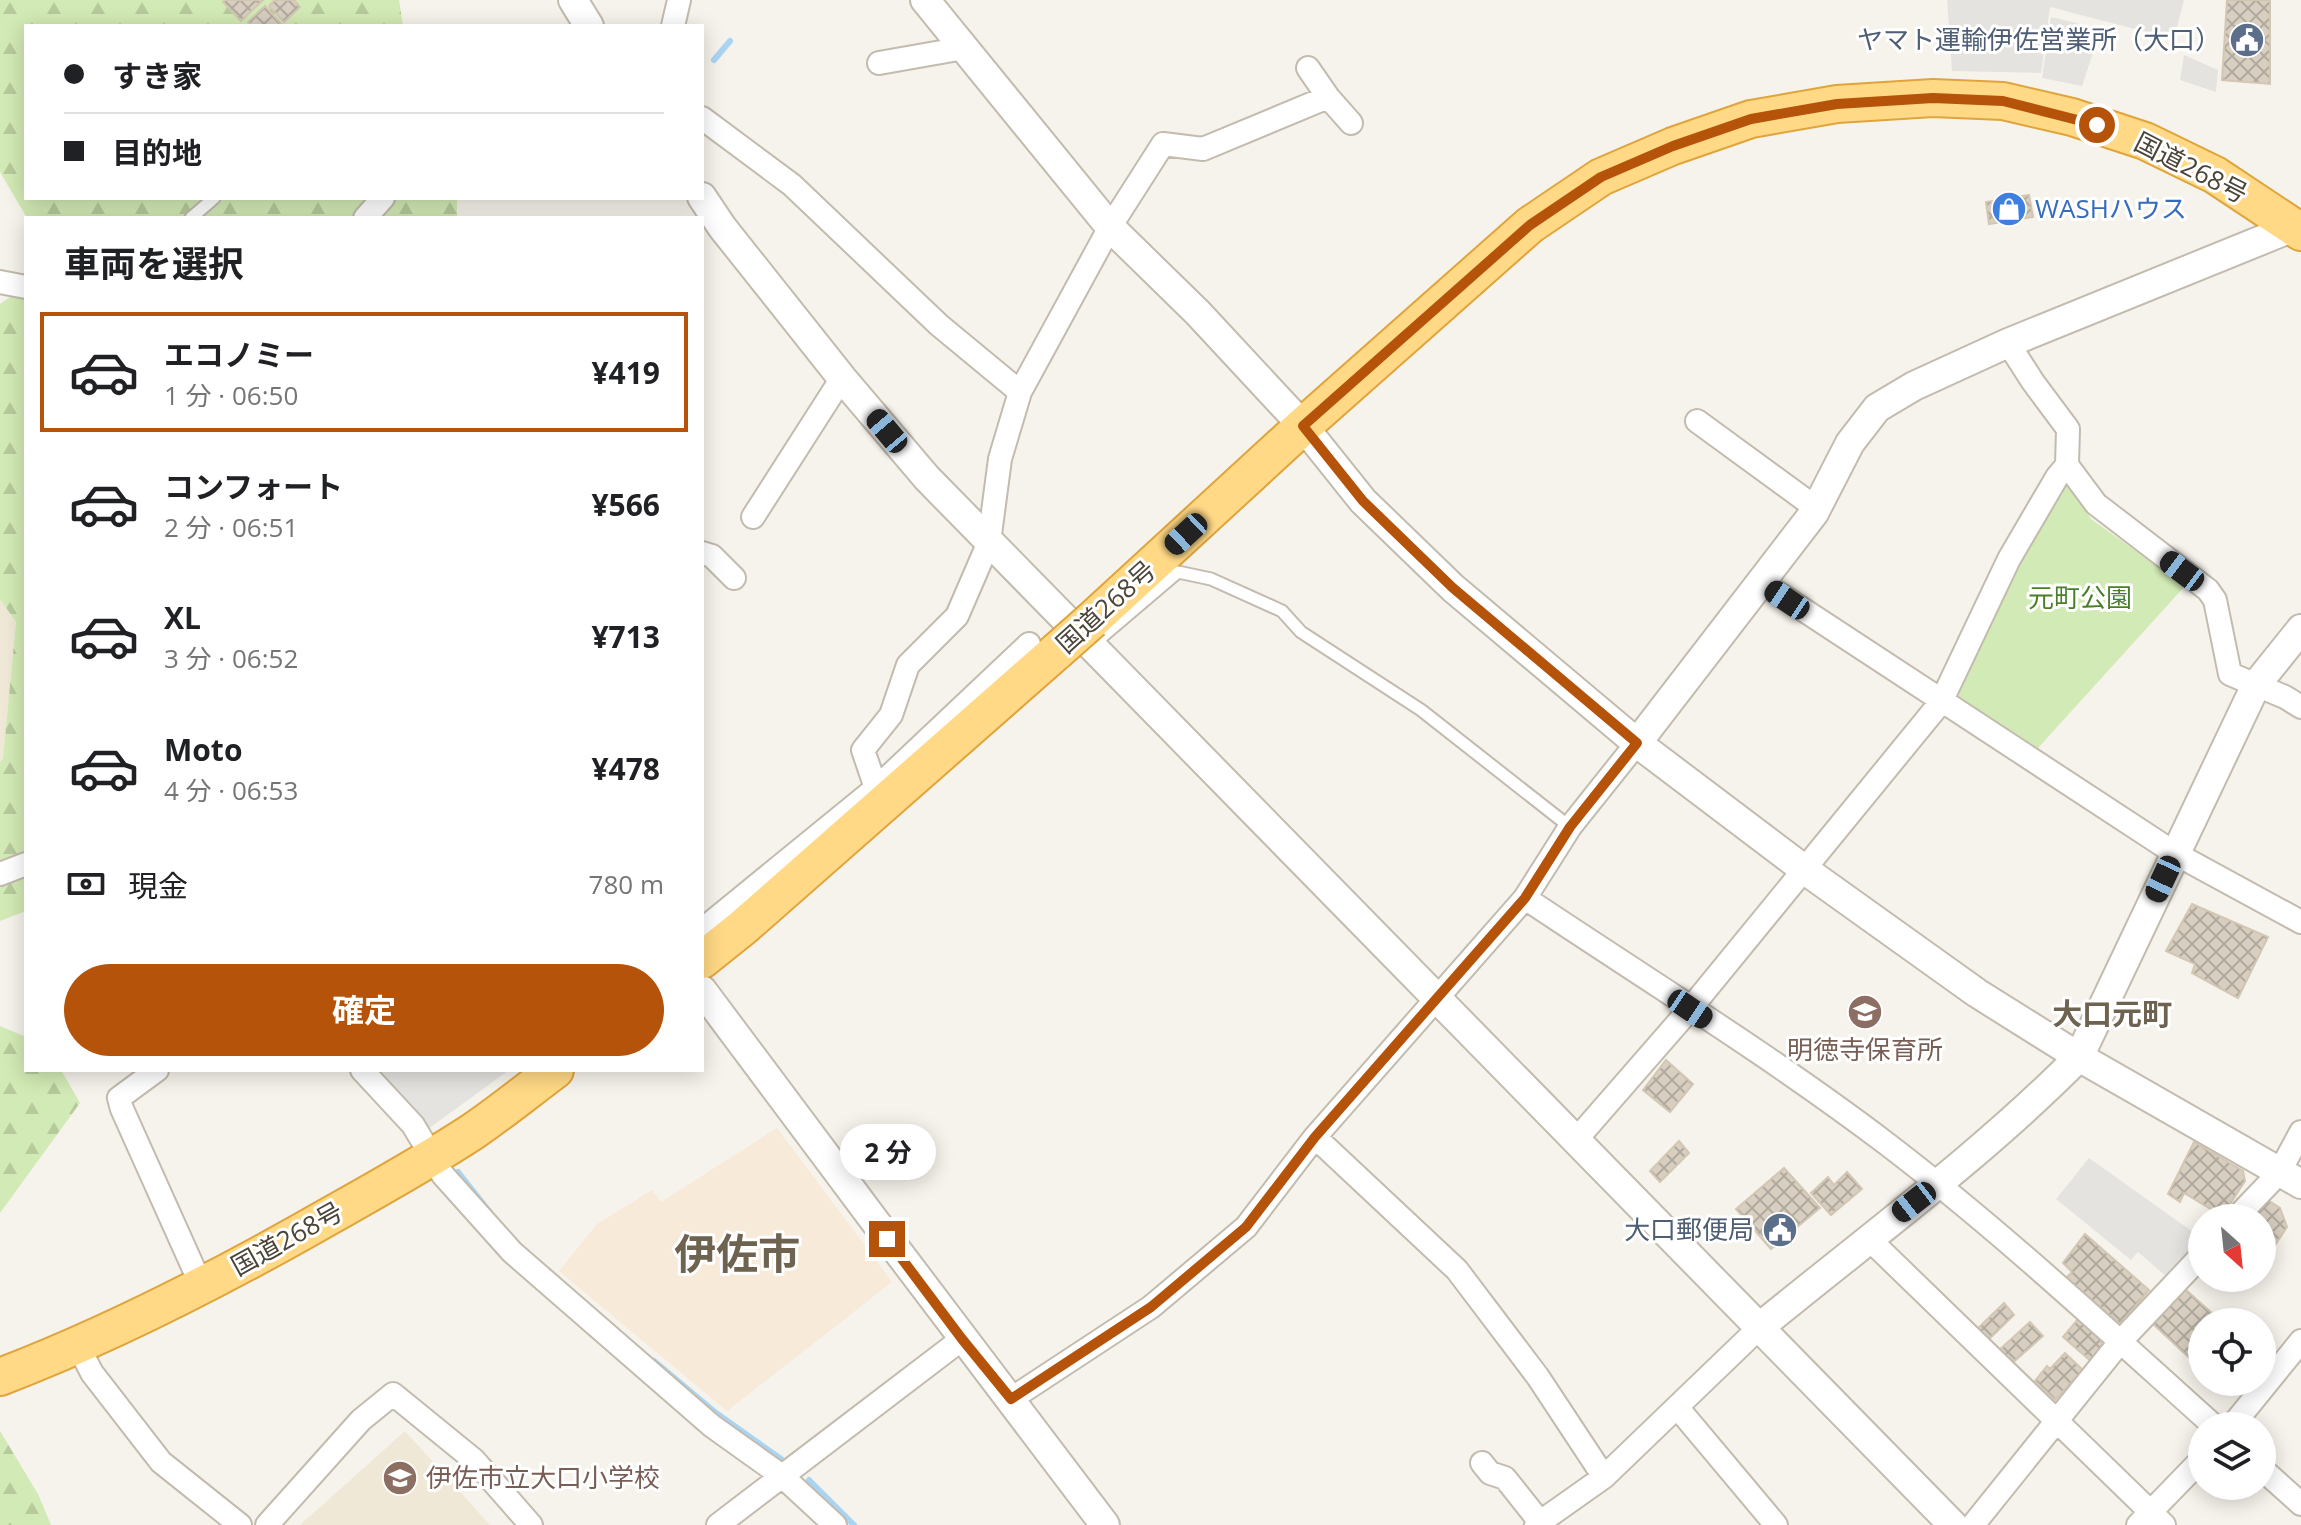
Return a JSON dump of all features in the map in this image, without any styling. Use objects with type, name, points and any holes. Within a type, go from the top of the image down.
[{"type":"highway","name":"国道268号","points":[[704,958],[1067,640],[1530,225],[1601,177],[1673,146],[1751,119],[1837,104],[1878,101],[1933,98],[2003,101],[2072,117],[2145,141],[2215,175],[2299,228]]},
{"type":"highway","name":"国道268号","points":[[0,1377],[202,1287],[432,1157],[552,1072]]},
{"type":"street","points":[[573,0],[588,24]]},
{"type":"street","points":[[673,24],[679,0]]},
{"type":"street","points":[[925,0],[1110,227],[1198,313],[1303,426],[1363,501],[1453,588],[1637,743],[1805,870],[1977,993],[2079,1057],[2290,1178]]},
{"type":"street","points":[[879,63],[964,48]]},
{"type":"street","points":[[1308,68],[1351,123]]},
{"type":"street","points":[[876,788],[863,750],[891,715],[908,665],[957,616],[989,542],[1000,459],[1020,392],[1110,227],[1163,144],[1203,149],[1328,97]]},
{"type":"street","points":[[704,119],[792,185],[939,325],[1020,392]]},
{"type":"street","points":[[367,216],[381,200]]},
{"type":"street","points":[[704,200],[842,378],[927,478],[989,542],[1067,640],[1434,998],[1953,1525]]},
{"type":"street","points":[[1011,1399],[1151,1307],[1246,1227],[1315,1137],[1525,898],[1570,827],[1816,508],[1850,443],[1877,408],[1902,392],[2008,343],[2299,228]]},
{"type":"street","points":[[1,282],[24,287]]},
{"type":"street","points":[[1575,1141],[1690,1009],[1941,702],[2009,559],[2067,465],[2068,429],[2008,343]]},
{"type":"street","points":[[753,517],[842,378]]},
{"type":"street","points":[[1697,421],[1816,508]]},
{"type":"street","points":[[2067,465],[2106,513],[2208,590],[2215,600],[2230,674],[2301,707]]},
{"type":"street","points":[[704,554],[712,556],[734,578]]},
{"type":"street","points":[[1761,582],[2176,854],[2301,922]]},
{"type":"street","points":[[1482,1463],[1490,1473],[1505,1478],[1538,1524],[1604,1477],[1760,1327],[1937,1184],[2079,1057],[2256,685],[2301,629]]},
{"type":"street","points":[[704,928],[876,788],[1067,640]]},
{"type":"street","points":[[0,874],[24,865]]},
{"type":"street","points":[[1525,898],[1828,1101],[1937,1184],[2198,1412]]},
{"type":"street","points":[[704,993],[1105,1525]]},
{"type":"street","points":[[154,1072],[119,1098],[202,1287]]},
{"type":"street","points":[[364,1072],[413,1125],[443,1175],[512,1252],[712,1426],[782,1476],[835,1525]]},
{"type":"street","points":[[2255,1204],[2290,1178],[2301,1132]]},
{"type":"street","points":[[1315,1137],[1457,1270],[1538,1377],[1604,1477]]},
{"type":"street","points":[[1868,1238],[2056,1421],[2151,1521],[2188,1476]]},
{"type":"street","points":[[1980,1523],[2120,1342],[2188,1270]]},
{"type":"street","points":[[718,1525],[962,1339]]},
{"type":"street","points":[[2243,1412],[2301,1341]]},
{"type":"street","points":[[77,1344],[92,1373],[161,1462],[240,1525]]},
{"type":"street","points":[[267,1525],[361,1420],[393,1394],[474,1460],[531,1525]]},
{"type":"street","points":[[1677,1407],[1776,1525]]},
{"type":"street","points":[[2276,1482],[2301,1504]]},
{"type":"lane","points":[[193,216],[212,200]]},
{"type":"lane","points":[[1,282],[24,276]]},
{"type":"lane","points":[[1067,640],[1178,572],[1211,579],[1282,611],[1301,632],[1421,710],[1570,827]]},
{"type":"shaded area","points":[[1947,0],[2184,0],[2174,39],[2050,7],[2041,73],[1952,71]]},
{"type":"shaded area","points":[[2051,17],[2101,29],[2082,86],[2042,78]]},
{"type":"shaded area","points":[[2184,55],[2218,70],[2216,92],[2180,80]]},
{"type":"shaded area","points":[[0,599],[16,622],[3,760],[0,762]]},
{"type":"shaded area","points":[[382,1072],[506,1072],[428,1129]]},
{"type":"shaded area","points":[[777,1128],[892,1282],[727,1411],[559,1271],[597,1224],[652,1190],[661,1202]]},
{"type":"shaded area","points":[[2089,1158],[2188,1228],[2188,1252],[2167,1277],[2138,1252],[2131,1260],[2056,1199]]},
{"type":"shaded area","name":"伊佐市立大口小学校","points":[[405,1431],[490,1525],[300,1525]]},
{"type":"green space","points":[[0,0],[399,0],[403,24],[24,24],[24,200],[457,200],[457,216],[26,216],[0,172]]},
{"type":"green space","points":[[24,287],[24,912],[0,921],[0,762],[3,759],[16,622],[0,599],[0,304]]},
{"type":"green space","name":"元町公園","points":[[2063,483],[2071,485],[2091,519],[2185,586],[2038,748],[1961,700],[1957,693],[2056,486]]},
{"type":"green space","points":[[0,1026],[24,1036],[24,1072],[62,1072],[80,1103],[0,1213]]},
{"type":"green space","points":[[0,1431],[38,1494],[51,1525],[0,1525]]},
{"type":"building","points":[[263,0],[241,21],[223,2]]},
{"type":"building","points":[[275,0],[294,0],[300,7],[284,22],[269,6]]},
{"type":"building","name":"ヤマト運輸伊佐営業所（大口）","points":[[2227,0],[2270,0],[2270,84],[2222,80]]},
{"type":"building","points":[[265,6],[281,24],[250,24],[248,22]]},
{"type":"building","name":"WASHハウス","points":[[2029,195],[2033,217],[1989,224],[1986,202]]},
{"type":"building","points":[[2192,904],[2268,937],[2238,998],[2192,973],[2195,964],[2166,951]]},
{"type":"building","points":[[1666,1060],[1693,1084],[1670,1112],[1643,1090]]},
{"type":"building","points":[[1679,1141],[1689,1153],[1660,1182],[1650,1171]]},
{"type":"building","points":[[2194,1142],[2243,1171],[2245,1181],[2230,1204],[2202,1204],[2184,1193],[2180,1202],[2168,1194]]},
{"type":"building","points":[[1784,1168],[1820,1208],[1771,1249],[1736,1209]]},
{"type":"building","points":[[1847,1172],[1862,1189],[1831,1215],[1811,1193],[1828,1177],[1834,1185]]},
{"type":"building","points":[[2260,1195],[2274,1204],[2254,1204]]},
{"type":"building","points":[[2276,1205],[2280,1208],[2287,1227],[2276,1244]]},
{"type":"building","points":[[2085,1234],[2149,1290],[2120,1324],[2066,1278],[2072,1272],[2063,1263]]},
{"type":"building","points":[[2185,1289],[2206,1308],[2188,1308],[2188,1357],[2153,1324]]},
{"type":"building","points":[[2004,1303],[2014,1315],[1984,1344],[1974,1332]]},
{"type":"building","points":[[2079,1318],[2103,1338],[2103,1349],[2092,1362],[2063,1337]]},
{"type":"building","points":[[2030,1322],[2043,1336],[2010,1365],[1998,1351]]},
{"type":"building","points":[[2065,1353],[2083,1370],[2055,1400],[2035,1381],[2047,1366],[2050,1369]]},
{"type":"waterway","points":[[714,60],[730,41]]},
{"type":"waterway","points":[[458,1172],[489,1211]]},
{"type":"waterway","points":[[654,1361],[716,1413],[781,1459]]},
{"type":"waterway","points":[[809,1480],[854,1525]]},
{"type":"place","name":"ヤマト運輸伊佐営業所（大口）","points":[[2247,40]]},
{"type":"place","name":"WASHハウス","points":[[2009,209]]},
{"type":"place","name":"明徳寺保育所","points":[[1865,1012]]},
{"type":"place","name":"大口郵便局","points":[[1780,1230]]},
{"type":"place","name":"伊佐市立大口小学校","points":[[400,1478]]},
{"type":"district","name":"大口元町","points":[[2112,1015]]},
{"type":"district","name":"伊佐市","points":[[737,1254]]},
{"type":"route","points":[[887,1239],[1011,1399],[1151,1307],[1246,1227],[1315,1137],[1525,898],[1570,827],[1637,743],[1453,588],[1363,501],[1303,426],[1530,225],[1601,177],[1673,146],[1751,119],[1837,104],[1933,98],[2003,101],[2097,125]]}]
